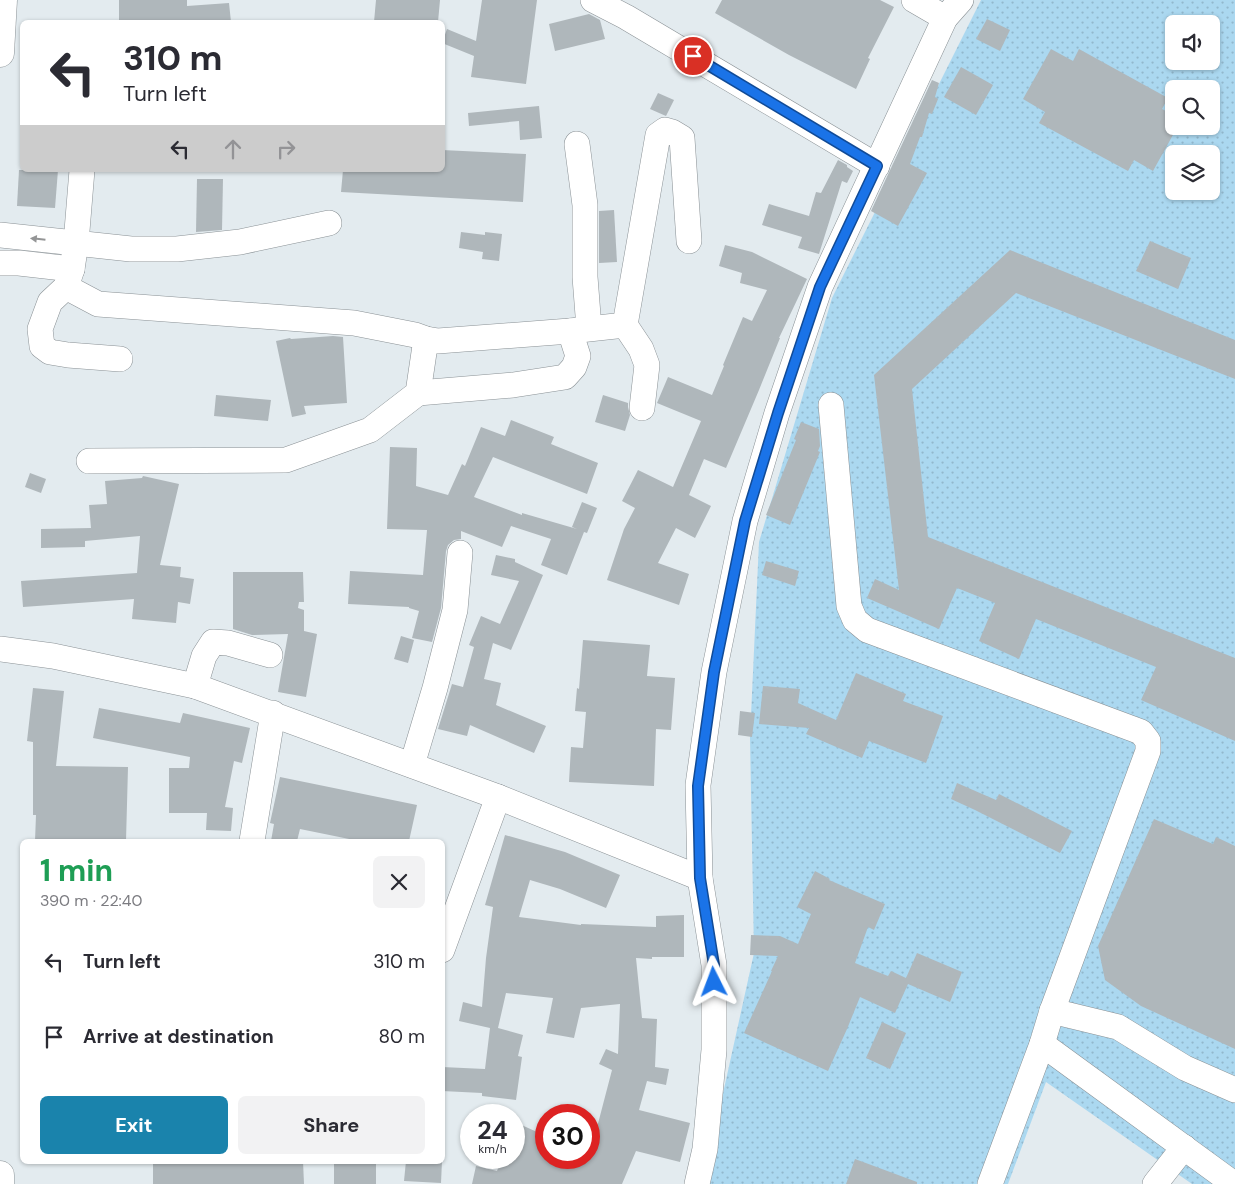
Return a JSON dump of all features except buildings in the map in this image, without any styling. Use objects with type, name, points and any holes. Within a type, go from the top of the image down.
[{"type":"main road","points":[[0,53],[3,0]]},
{"type":"main road","points":[[0,1176],[0,1184]]},
{"type":"street","points":[[593,0],[626,17],[877,166]]},
{"type":"street","points":[[697,1184],[705,1148],[714,1050],[714,965],[700,878],[698,786],[714,672],[745,521],[778,413],[820,287],[953,9],[914,0]]},
{"type":"street","points":[[642,408],[647,365],[641,349],[625,325],[658,135],[665,130],[682,138],[689,241]]},
{"type":"street","points":[[90,460],[286,460],[370,430],[418,393],[513,385],[565,376],[574,367],[578,356],[584,277],[585,205],[577,144]]},
{"type":"street","points":[[82,172],[76,243],[69,278],[50,302],[40,329],[42,346],[50,352],[120,359]]},
{"type":"street","points":[[0,235],[131,249],[178,248],[240,242],[329,223]]},
{"type":"street","points":[[0,263],[19,263],[69,278],[98,304],[354,323],[438,341],[625,325]]},
{"type":"street","points":[[418,393],[426,339]]},
{"type":"street","points":[[830,405],[849,606],[855,620],[867,630],[1141,732],[1148,741],[1148,750],[990,1184]]},
{"type":"street","points":[[412,765],[435,688],[455,610],[460,553]]},
{"type":"street","points":[[196,686],[204,656],[213,642],[228,643],[270,655]]},
{"type":"street","points":[[0,649],[53,656],[196,686],[498,797],[700,878]]},
{"type":"street","points":[[252,839],[273,713]]},
{"type":"street","points":[[445,942],[498,797]]},
{"type":"street","points":[[1052,1011],[1118,1027],[1185,1068],[1235,1090]]},
{"type":"street","points":[[1042,1044],[1234,1184]]},
{"type":"street","points":[[1155,1184],[1184,1147]]},
{"type":"shaded area","points":[[981,0],[1235,0],[1235,1184],[1192,1184],[1046,1082],[1008,1184],[703,1184],[754,953],[750,737],[759,542],[832,298]]},
{"type":"route","points":[[693,56],[877,166],[820,287],[778,413],[745,521],[714,672],[698,786],[700,878],[714,965],[714,982]]}]
